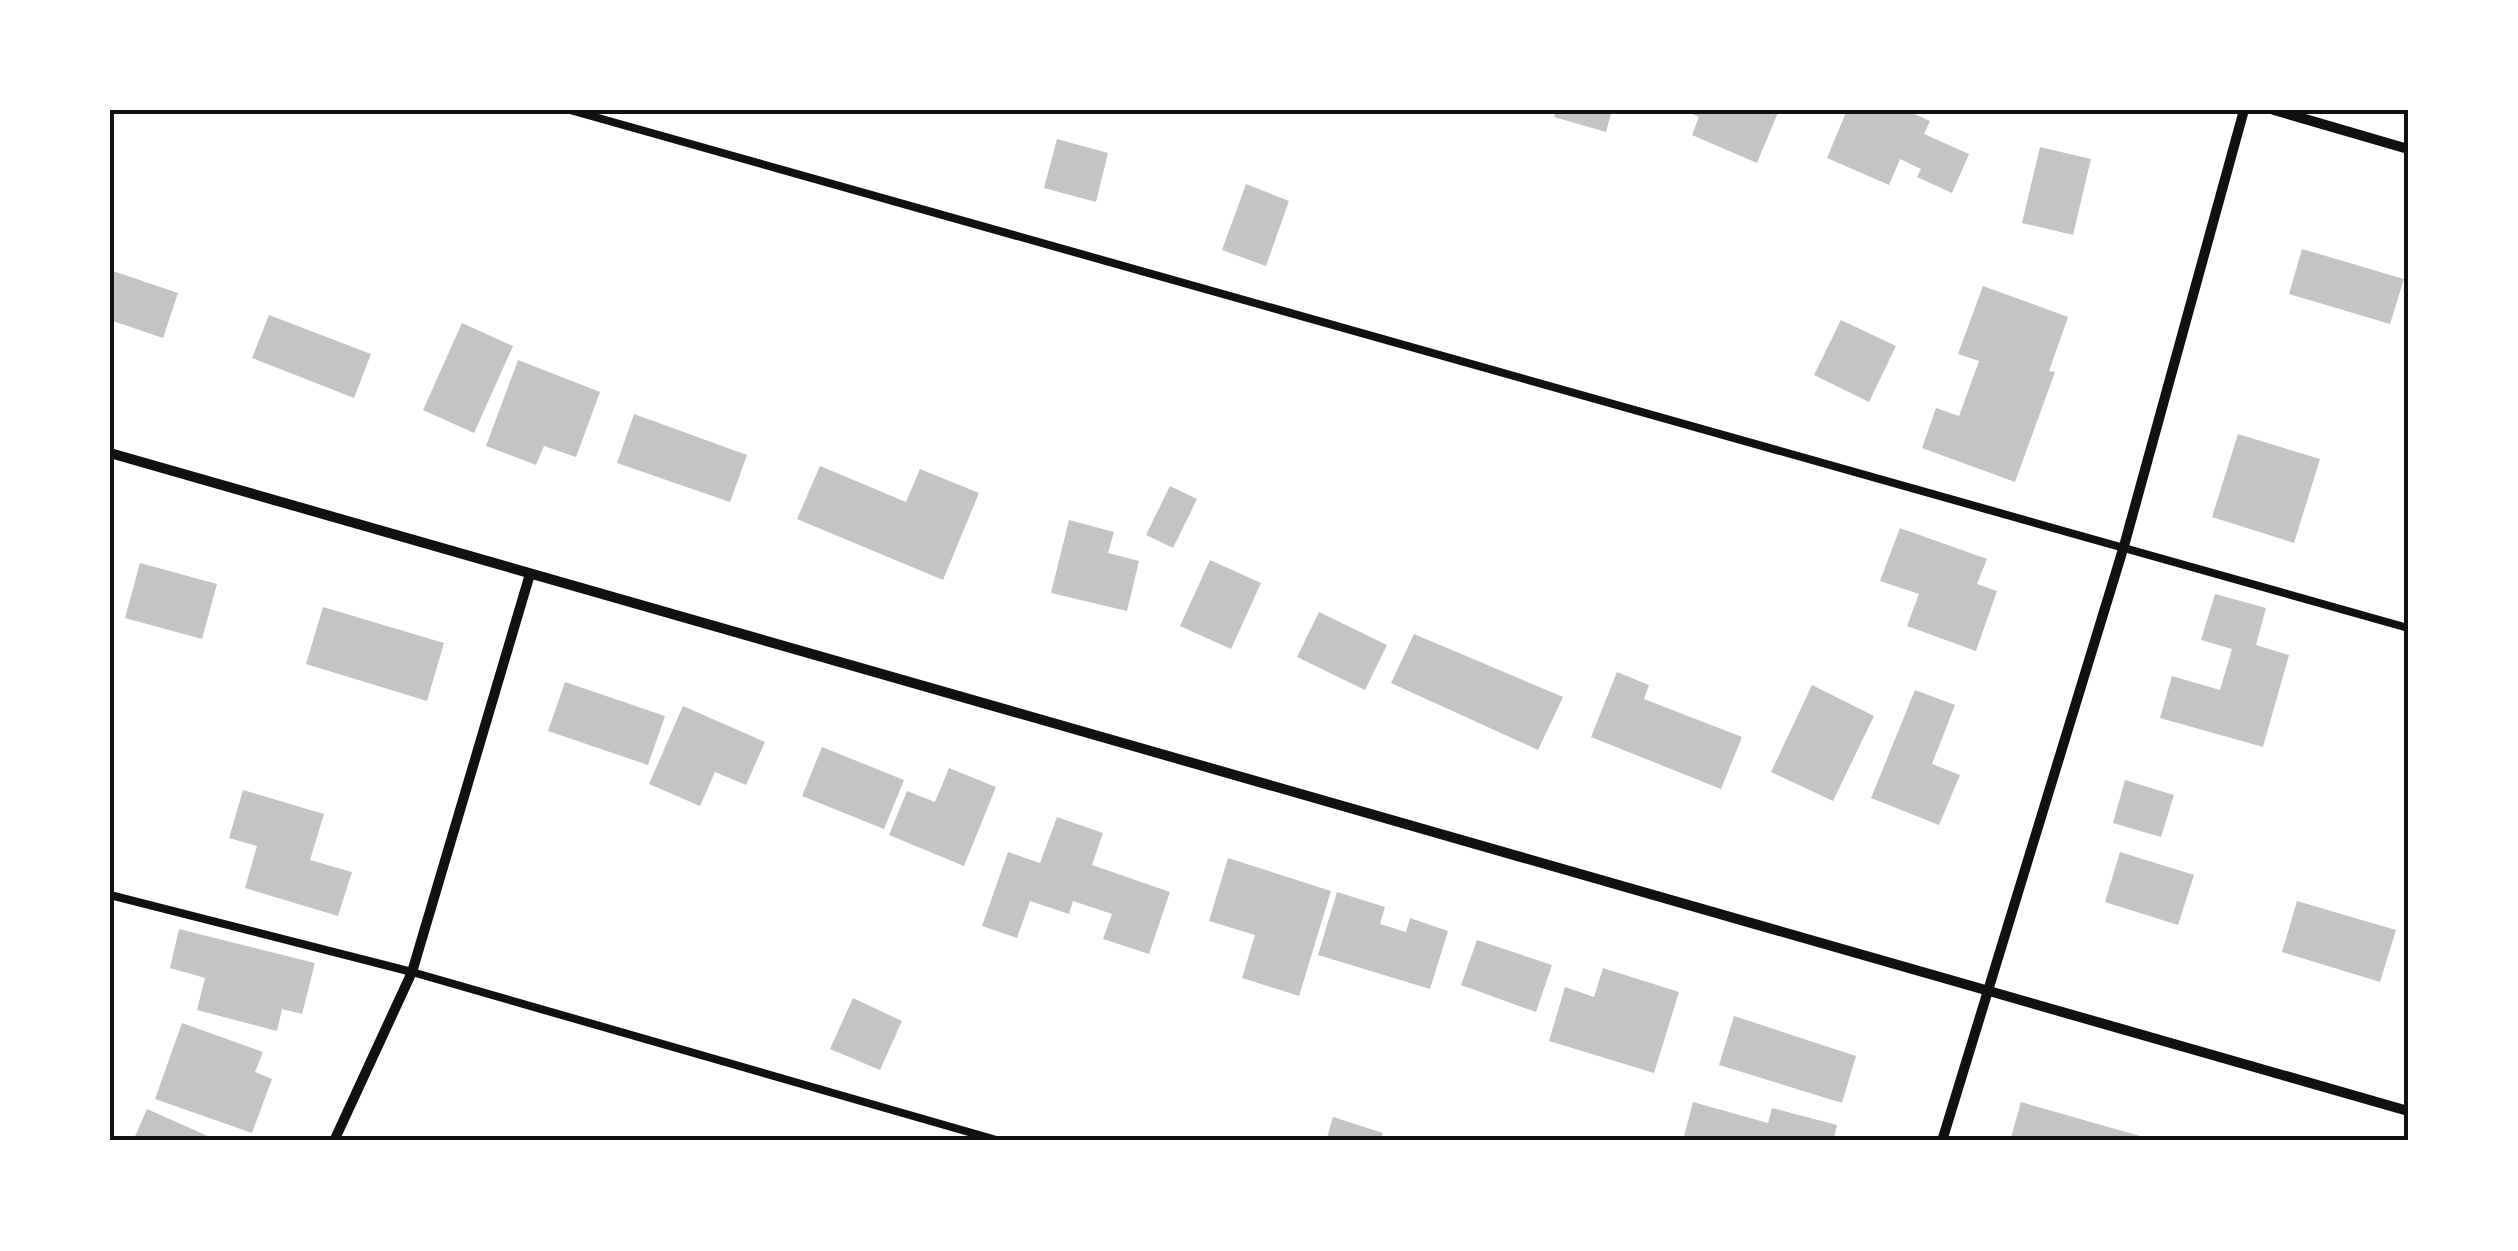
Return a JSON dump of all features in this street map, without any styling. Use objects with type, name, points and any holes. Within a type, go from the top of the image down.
[{"type":"street","points":[[1942,1141],[2124,546],[2244,110]]},
{"type":"street","points":[[2274,110],[2408,148]]},
{"type":"street","points":[[110,453],[2408,1111]]},
{"type":"street","points":[[334,1141],[412,972],[530,574]]},
{"type":"lane","points":[[570,110],[2408,628]]},
{"type":"lane","points":[[110,895],[412,972],[1000,1141]]},
{"type":"building","points":[[1556,110],[1612,110],[1606,132],[1554,117]]},
{"type":"building","points":[[1683,110],[1779,110],[1757,163],[1692,135],[1699,117]]},
{"type":"building","points":[[1847,110],[1905,110],[1930,121],[1924,134],[1969,154],[1952,193],[1917,177],[1921,169],[1900,159],[1889,185],[1827,158]]},
{"type":"building","points":[[1057,139],[1108,153],[1096,202],[1044,188]]},
{"type":"building","points":[[2040,147],[2091,159],[2073,235],[2022,223]]},
{"type":"building","points":[[1246,184],[1289,201],[1266,266],[1222,250]]},
{"type":"building","points":[[2302,249],[2404,279],[2390,324],[2289,294]]},
{"type":"building","points":[[110,270],[178,293],[163,338],[110,320]]},
{"type":"building","points":[[1983,286],[2068,317],[2049,371],[2055,372],[2015,482],[1922,448],[1936,408],[1959,416],[1979,361],[1958,354]]},
{"type":"building","points":[[269,315],[371,354],[354,398],[252,358]]},
{"type":"building","points":[[1841,320],[1896,346],[1869,402],[1814,375]]},
{"type":"building","points":[[462,323],[513,346],[474,433],[423,410]]},
{"type":"building","points":[[518,360],[600,392],[576,457],[544,446],[536,465],[486,446]]},
{"type":"building","points":[[634,414],[747,455],[730,502],[617,463]]},
{"type":"building","points":[[2238,434],[2320,459],[2294,543],[2212,517]]},
{"type":"building","points":[[820,466],[906,502],[920,469],[979,493],[943,580],[797,519]]},
{"type":"building","points":[[1170,486],[1197,499],[1173,548],[1146,535]]},
{"type":"building","points":[[1069,520],[1114,532],[1108,553],[1139,561],[1127,611],[1051,593]]},
{"type":"building","points":[[1900,528],[1987,559],[1977,584],[1997,591],[1976,651],[1907,626],[1919,594],[1880,581]]},
{"type":"building","points":[[1210,560],[1261,583],[1231,649],[1180,626]]},
{"type":"building","points":[[140,563],[217,584],[202,639],[125,618]]},
{"type":"building","points":[[2215,594],[2266,608],[2256,645],[2289,655],[2263,747],[2160,718],[2172,676],[2220,690],[2232,649],[2201,640]]},
{"type":"building","points":[[323,607],[444,643],[427,701],[306,664]]},
{"type":"building","points":[[1319,612],[1387,645],[1365,690],[1297,657]]},
{"type":"building","points":[[1414,634],[1563,697],[1538,750],[1391,683]]},
{"type":"building","points":[[1617,672],[1649,685],[1644,699],[1742,737],[1721,789],[1591,737]]},
{"type":"building","points":[[565,682],[665,716],[648,765],[548,731]]},
{"type":"building","points":[[1812,685],[1874,716],[1833,801],[1771,772]]},
{"type":"building","points":[[1915,690],[1955,705],[1932,764],[1960,775],[1939,825],[1871,798]]},
{"type":"building","points":[[683,706],[765,742],[746,785],[715,772],[700,806],[649,784]]},
{"type":"building","points":[[822,747],[904,780],[884,829],[802,796]]},
{"type":"building","points":[[949,768],[996,787],[964,866],[889,835],[907,791],[935,802]]},
{"type":"building","points":[[2125,780],[2174,795],[2161,837],[2113,823]]},
{"type":"building","points":[[243,790],[324,814],[310,860],[352,872],[338,916],[245,888],[257,846],[229,838]]},
{"type":"building","points":[[1057,817],[1103,833],[1092,865],[1170,892],[1149,954],[1103,939],[1112,914],[1073,901],[1069,914],[1030,901],[1017,938],[982,926],[1008,852],[1040,863]]},
{"type":"building","points":[[2120,852],[2194,875],[2178,925],[2105,902]]},
{"type":"building","points":[[1228,858],[1331,891],[1299,996],[1242,978],[1255,935],[1209,921]]},
{"type":"building","points":[[1337,892],[1385,907],[1380,924],[1406,932],[1410,918],[1448,931],[1430,989],[1318,955]]},
{"type":"building","points":[[2297,901],[2396,930],[2380,982],[2282,952]]},
{"type":"building","points":[[179,929],[315,963],[302,1014],[282,1009],[277,1031],[197,1010],[205,978],[170,968]]},
{"type":"building","points":[[1477,940],[1552,965],[1536,1012],[1461,985]]},
{"type":"building","points":[[1603,968],[1679,992],[1654,1073],[1549,1041],[1565,987],[1594,997]]},
{"type":"building","points":[[853,998],[902,1021],[880,1070],[830,1049]]},
{"type":"building","points":[[1734,1016],[1856,1056],[1842,1103],[1719,1065]]},
{"type":"building","points":[[182,1023],[263,1052],[255,1072],[272,1079],[252,1133],[155,1099]]},
{"type":"building","points":[[1693,1102],[1768,1123],[1772,1108],[1837,1125],[1833,1141],[1688,1141],[1683,1140]]},
{"type":"building","points":[[2021,1102],[2154,1140],[2154,1141],[2010,1141]]},
{"type":"building","points":[[147,1109],[219,1141],[133,1141]]},
{"type":"building","points":[[1333,1117],[1383,1133],[1380,1141],[1326,1141]]}]
